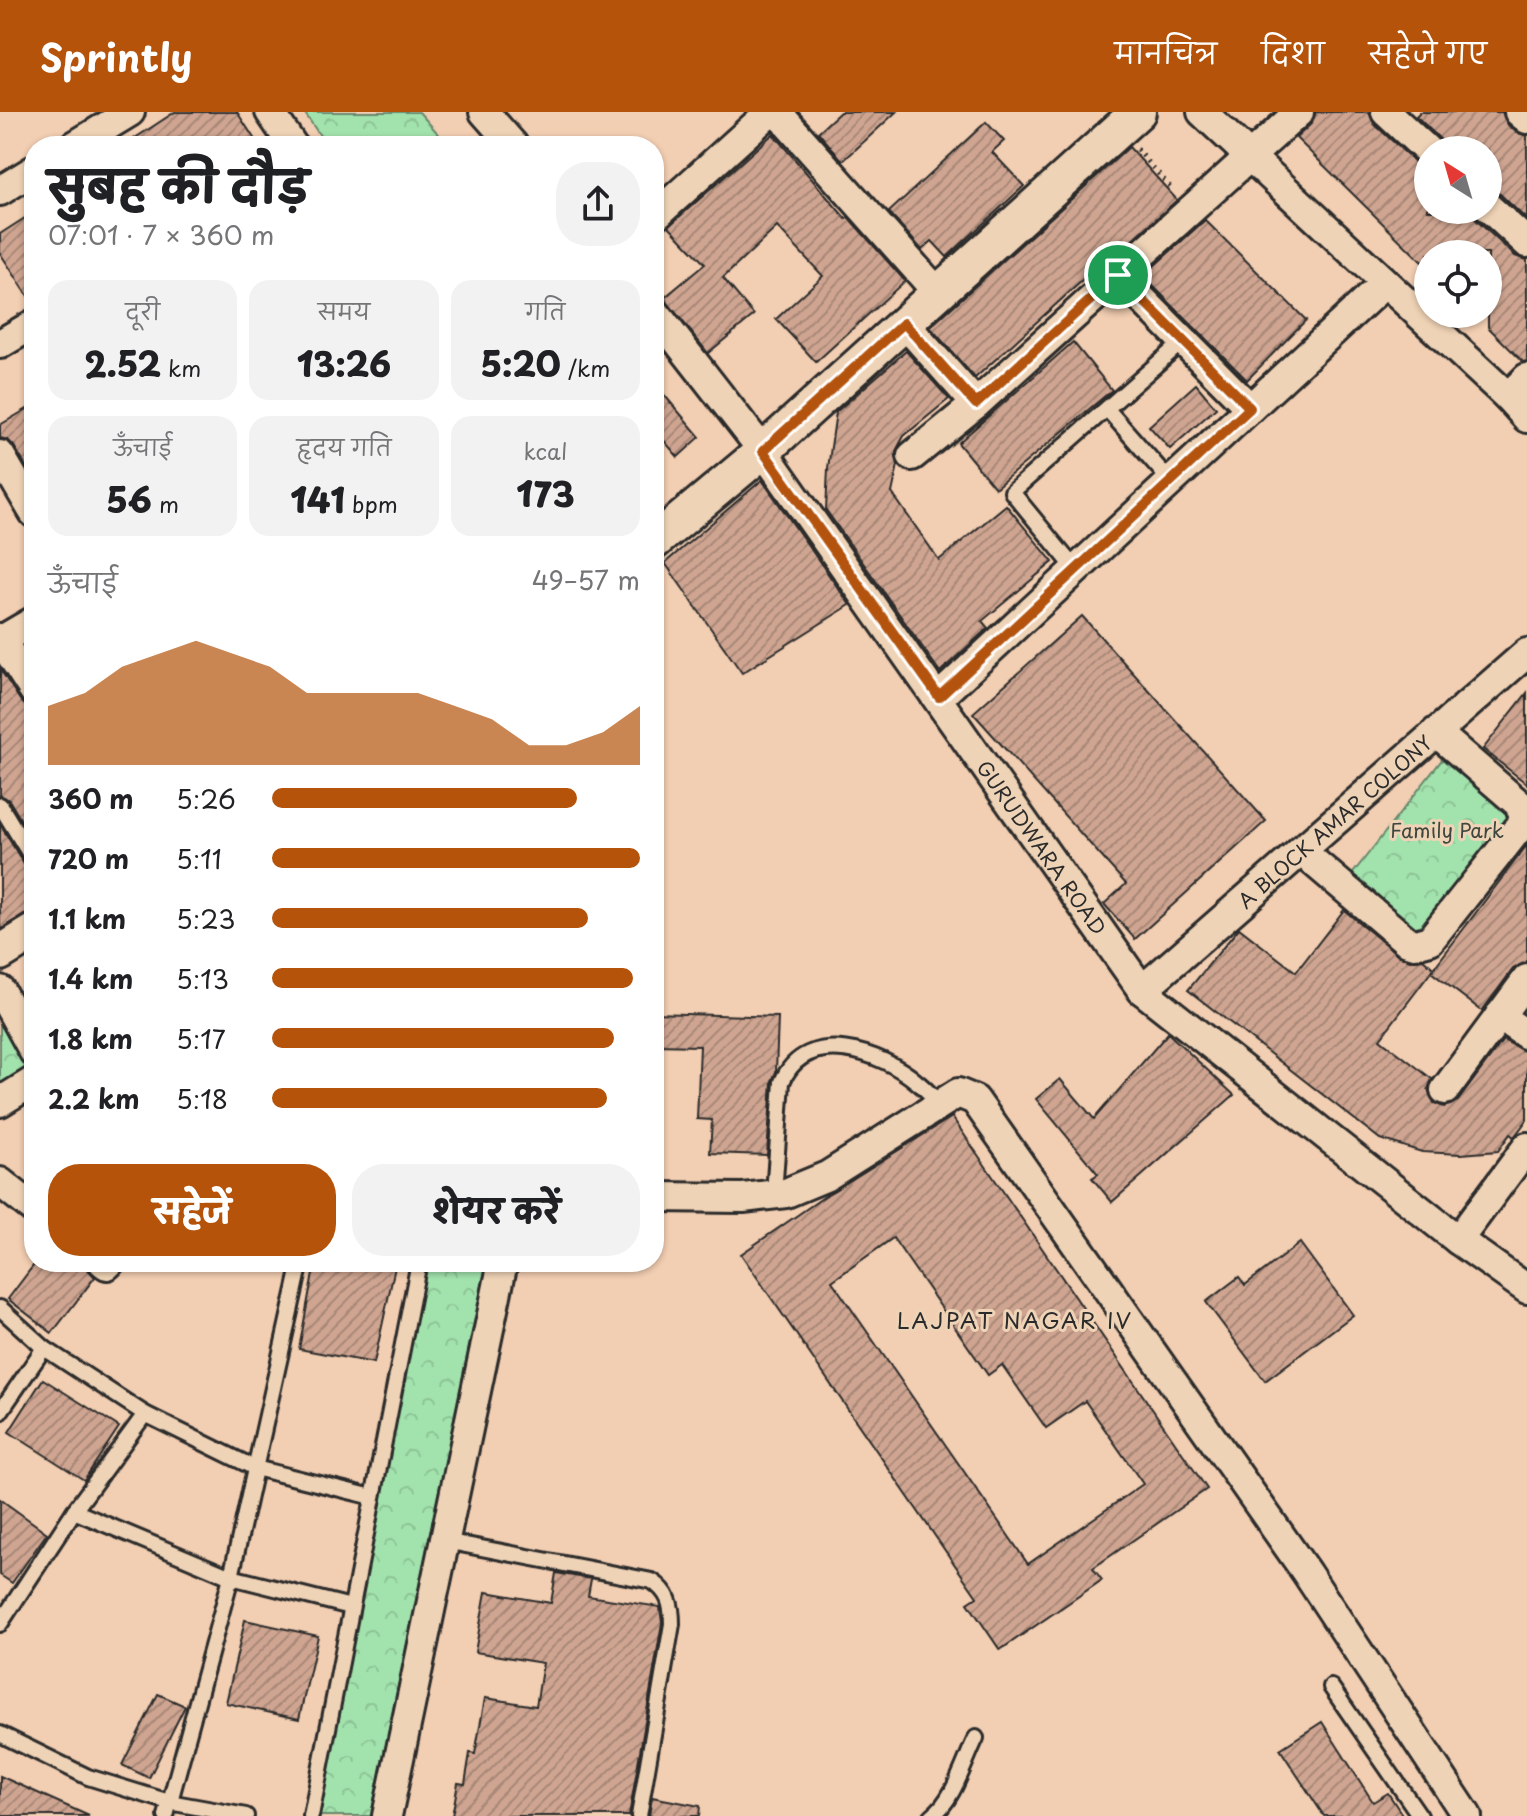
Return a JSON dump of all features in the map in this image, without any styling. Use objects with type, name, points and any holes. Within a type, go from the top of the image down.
[{"type":"street","points":[[90,136],[130,112]]},
{"type":"street","points":[[270,112],[286,136]]},
{"type":"street","points":[[484,112],[505,136]]},
{"type":"street","points":[[664,208],[770,112]]},
{"type":"street","points":[[777,112],[938,293]]},
{"type":"street","points":[[1202,112],[1385,283],[1521,398]]},
{"type":"street","points":[[912,456],[976,404],[1299,112]]},
{"type":"street","points":[[1386,112],[1414,138]]},
{"type":"street","points":[[1519,112],[1527,119]]},
{"type":"street","points":[[664,534],[763,451],[1128,121]]},
{"type":"street","points":[[0,191],[24,176]]},
{"type":"street","points":[[1502,220],[1527,243]]},
{"type":"street","points":[[1118,275],[1250,408]]},
{"type":"street","points":[[939,697],[1385,283]]},
{"type":"street","points":[[904,323],[976,404]]},
{"type":"street","name":"GURUDWARA ROAD","points":[[664,324],[763,451],[939,697],[1142,990],[1458,1240],[1527,1289]]},
{"type":"street","points":[[0,344],[24,330]]},
{"type":"street","points":[[0,455],[24,496]]},
{"type":"street","points":[[24,627],[0,640],[24,676]]},
{"type":"street","name":"A BLOCK AMAR COLONY","points":[[1142,990],[1527,653]]},
{"type":"street","points":[[1301,851],[1408,942],[1415,944],[1430,940],[1522,824],[1524,817],[1519,804],[1436,732]]},
{"type":"street","points":[[0,953],[24,938]]},
{"type":"street","points":[[1445,1090],[1527,979]]},
{"type":"street","points":[[0,990],[24,1034]]},
{"type":"street","points":[[1499,1016],[1527,1035]]},
{"type":"street","points":[[0,1102],[24,1087]]},
{"type":"street","points":[[664,1197],[743,1198],[786,1193],[827,1176],[958,1093],[975,1100],[1306,1572],[1467,1816]]},
{"type":"street","points":[[1458,1240],[1527,1147]]},
{"type":"street","points":[[0,1182],[24,1201]]},
{"type":"street","points":[[387,1816],[501,1272]]},
{"type":"lane","points":[[1076,570],[1012,492],[1182,342]]},
{"type":"lane","points":[[1107,409],[1171,482]]},
{"type":"lane","points":[[0,805],[24,845]]},
{"type":"lane","points":[[774,1194],[782,1082],[787,1072],[806,1055],[832,1047],[860,1051],[915,1080],[940,1104]]},
{"type":"lane","points":[[168,1809],[231,1577],[299,1272]]},
{"type":"lane","points":[[311,1816],[417,1272]]},
{"type":"lane","points":[[0,1308],[44,1348],[145,1414],[255,1468],[373,1497]]},
{"type":"lane","points":[[0,1412],[44,1348]]},
{"type":"lane","points":[[0,1624],[74,1511],[145,1414]]},
{"type":"lane","points":[[74,1511],[231,1577],[351,1607]]},
{"type":"lane","points":[[445,1541],[652,1581],[663,1587],[672,1608],[672,1624],[639,1816]]},
{"type":"lane","points":[[1331,1687],[1420,1816]]},
{"type":"lane","points":[[0,1734],[88,1777],[168,1809],[246,1816]]},
{"type":"lane","points":[[932,1816],[951,1792],[976,1738]]},
{"type":"path","points":[[1128,121],[1141,151],[1170,187]]},
{"type":"green space","points":[[304,112],[419,112],[440,136],[320,136]]},
{"type":"green space","name":"Family Park","points":[[1448,752],[1523,810],[1425,935],[1350,877]]},
{"type":"green space","points":[[0,1019],[24,1060],[24,1073],[0,1087]]},
{"type":"green space","points":[[418,1272],[485,1272],[371,1816],[314,1816]]},
{"type":"building","points":[[175,112],[237,112],[253,136],[138,136]]},
{"type":"building","points":[[840,112],[896,112],[843,161],[818,132]]},
{"type":"building","points":[[1316,112],[1369,112],[1374,124],[1414,161],[1414,224],[1480,224],[1498,240],[1414,240],[1414,254],[1296,138],[1311,124]]},
{"type":"building","points":[[1420,112],[1502,112],[1508,125],[1527,136],[1527,220],[1502,196],[1502,136],[1437,136],[1416,116]]},
{"type":"building","points":[[986,122],[1004,141],[992,152],[1024,186],[947,257],[932,241],[922,250],[889,212]]},
{"type":"building","points":[[773,134],[846,219],[848,217],[905,281],[816,362],[776,319],[823,276],[777,227],[723,278],[754,315],[708,353],[664,298],[705,264],[669,226]]},
{"type":"building","points":[[1129,147],[1177,200],[1118,253],[1116,250],[975,378],[930,327]]},
{"type":"building","points":[[24,218],[24,290],[0,253],[0,234]]},
{"type":"building","points":[[1205,220],[1306,320],[1247,380],[1143,276]]},
{"type":"building","points":[[1502,244],[1515,256],[1527,260],[1527,361],[1523,362],[1489,328],[1502,328]]},
{"type":"building","points":[[1073,342],[1112,390],[995,488],[958,443]]},
{"type":"building","points":[[906,351],[949,399],[904,436],[896,451],[898,465],[892,493],[939,560],[1006,505],[1053,562],[982,621],[988,628],[940,672],[826,510],[836,412]]},
{"type":"building","points":[[1196,384],[1216,408],[1170,449],[1149,426]]},
{"type":"building","points":[[664,395],[700,437],[678,457],[664,441]]},
{"type":"building","points":[[24,411],[24,463],[14,446],[0,438],[0,425]]},
{"type":"building","points":[[762,480],[850,605],[742,673],[665,563]]},
{"type":"building","points":[[1082,616],[1266,821],[1135,939],[1104,904],[1126,884],[973,713]]},
{"type":"building","points":[[0,669],[24,704],[24,825],[9,800],[0,795]]},
{"type":"building","points":[[1527,693],[1527,784],[1483,749]]},
{"type":"building","points":[[0,824],[24,864],[24,915],[0,930]]},
{"type":"building","points":[[1527,845],[1527,962],[1513,969],[1482,1011],[1431,972]]},
{"type":"building","points":[[1344,910],[1398,955],[1410,960],[1423,959],[1434,968],[1380,1039],[1432,1079],[1428,1089],[1434,1103],[1444,1107],[1458,1101],[1503,1040],[1527,1052],[1527,1120],[1514,1137],[1510,1134],[1498,1151],[1461,1154],[1422,1152],[1380,1139],[1188,990],[1239,928],[1296,972]]},
{"type":"building","points":[[664,1013],[778,1017],[767,1155],[710,1153],[712,1120],[697,1119],[700,1046],[664,1045]]},
{"type":"building","points":[[1168,1033],[1234,1095],[1112,1202],[1092,1178],[1098,1174],[1036,1099],[1060,1079],[1094,1119]]},
{"type":"building","points":[[952,1117],[1207,1489],[1093,1568],[1102,1580],[1000,1650],[968,1603],[977,1597],[741,1254],[828,1194]],"holes":[[[893,1238],[988,1375],[1002,1365],[1046,1428],[1085,1401],[1143,1484],[1028,1564],[832,1281]]]},
{"type":"building","points":[[1300,1243],[1353,1315],[1265,1381],[1206,1302],[1239,1277],[1245,1285]]},
{"type":"building","points":[[28,1272],[90,1272],[95,1277],[52,1333],[8,1299]]},
{"type":"building","points":[[313,1272],[394,1272],[374,1363],[299,1349]]},
{"type":"building","points":[[43,1379],[119,1427],[84,1480],[9,1432]]},
{"type":"building","points":[[0,1499],[47,1533],[12,1583],[0,1575]]},
{"type":"building","points":[[556,1573],[591,1579],[588,1596],[660,1607],[662,1623],[629,1816],[452,1816],[458,1783],[465,1784],[470,1753],[475,1754],[485,1698],[536,1706],[543,1663],[475,1652],[486,1592],[551,1603]]},
{"type":"building","points":[[245,1620],[318,1636],[299,1719],[226,1703]]},
{"type":"building","points":[[158,1694],[185,1706],[149,1778],[122,1765]]},
{"type":"building","points":[[1322,1722],[1373,1802],[1388,1793],[1403,1816],[1324,1816],[1280,1749]]},
{"type":"building","points":[[0,1776],[89,1816],[0,1816]]},
{"type":"building","points":[[652,1797],[700,1806],[699,1816],[649,1816]]},
{"type":"district","name":"LAJPAT NAGAR IV","points":[[1015,1319]]},
{"type":"route","points":[[1118,275],[1250,408],[939,697],[763,451],[904,323],[976,404],[1118,275]]}]
